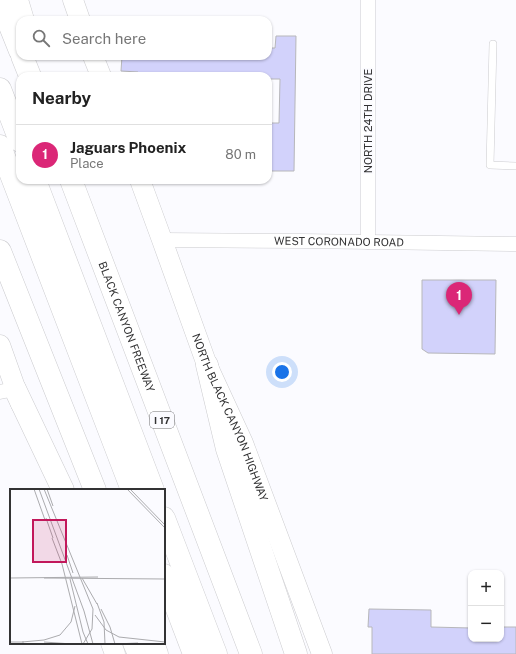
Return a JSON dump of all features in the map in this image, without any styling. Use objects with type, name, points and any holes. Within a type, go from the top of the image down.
[{"type":"highway","points":[[17,0],[22,16]]},
{"type":"highway","points":[[0,1],[16,41]]},
{"type":"highway","points":[[24,60],[28,72]]},
{"type":"highway","points":[[36,60],[40,72]]},
{"type":"highway","points":[[0,89],[16,131]]},
{"type":"highway","points":[[2,152],[132,489]]},
{"type":"highway","points":[[37,184],[153,489]]},
{"type":"highway","name":"BLACK CANYON FREEWAY","points":[[73,184],[251,654]]},
{"type":"highway","points":[[0,251],[95,489]]},
{"type":"highway","points":[[207,365],[227,449],[296,654]]},
{"type":"highway","points":[[8,390],[62,489]]},
{"type":"highway","points":[[165,521],[216,654]]},
{"type":"highway","points":[[165,577],[194,654]]},
{"type":"highway","points":[[134,644],[139,654]]},
{"type":"highway","points":[[153,644],[157,654]]},
{"type":"main road","points":[[72,0],[78,16]]},
{"type":"main road","points":[[95,60],[99,72]]},
{"type":"main road","name":"NORTH BLACK CANYON HIGHWAY","points":[[141,184],[207,365],[243,443],[322,654]]},
{"type":"main road","points":[[0,345],[8,390],[53,489]]},
{"type":"main road","points":[[111,644],[115,654]]},
{"type":"street","name":"NORTH 24TH DRIVE","points":[[368,0],[368,242]]},
{"type":"street","name":"WEST CORONADO ROAD","points":[[162,240],[516,244]]},
{"type":"lane","points":[[493,44],[490,165],[516,166]]},
{"type":"building","points":[[276,36],[296,36],[294,171],[272,171],[272,123],[279,123],[280,79],[272,79],[272,72],[121,71],[122,60],[272,60],[272,48],[275,48]]},
{"type":"building","points":[[422,280],[496,280],[495,354],[428,353],[422,349]]},
{"type":"building","points":[[369,609],[431,610],[431,627],[468,628],[468,642],[504,642],[504,627],[516,627],[516,654],[372,654],[372,627],[368,627]]},
{"type":"place","name":"Jaguars Phoenix","points":[[459,315]]}]
